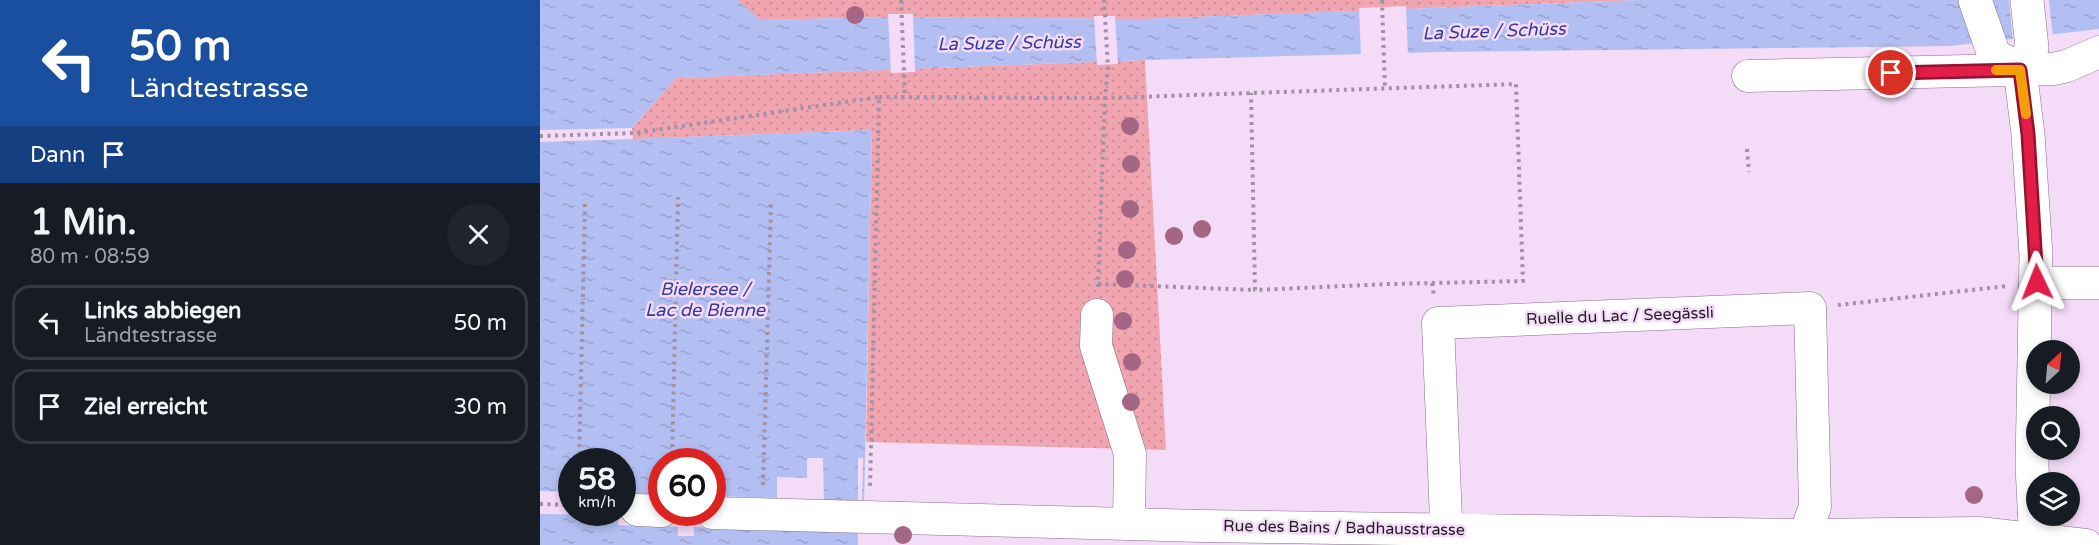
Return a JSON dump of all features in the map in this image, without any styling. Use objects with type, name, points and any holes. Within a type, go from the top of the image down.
[{"type":"main road","points":[[1975,0],[1994,55],[2026,56]]},
{"type":"main road","points":[[2027,0],[2028,134],[2022,284],[2036,542]]},
{"type":"street","points":[[1748,76],[2026,56],[2053,69],[2067,66],[2099,52]]},
{"type":"street","points":[[2022,284],[2099,283]]},
{"type":"street","points":[[1803,540],[1815,507],[1810,308]]},
{"type":"street","name":"Ruelle du Lac / Seegässli","points":[[1446,538],[1438,323],[1810,308]]},
{"type":"street","points":[[1097,315],[1096,346],[1130,454],[1129,524]]},
{"type":"street","name":"Rue des Bains / Badhausstrasse","points":[[726,513],[1129,524],[1178,535],[1803,540],[1979,533],[2036,542],[2086,545]]},
{"type":"path","points":[[901,0],[905,96]]},
{"type":"path","points":[[1097,315],[1108,67],[1104,0]]},
{"type":"path","points":[[1382,0],[1385,90]]},
{"type":"path","points":[[540,136],[635,133],[879,97],[1105,98],[1516,84],[1523,281],[1389,284],[1255,291],[1098,284]]},
{"type":"path","points":[[1251,93],[1255,291]]},
{"type":"path","points":[[869,518],[879,97]]},
{"type":"path","points":[[1748,149],[1749,171]]},
{"type":"path","points":[[672,448],[678,198]]},
{"type":"path","points":[[579,448],[585,204]]},
{"type":"path","points":[[763,486],[771,204]]},
{"type":"path","points":[[1810,308],[2022,284]]},
{"type":"path","points":[[540,504],[558,505]]},
{"type":"shaded area","points":[[737,0],[1638,0],[1143,19],[888,17],[760,20]]},
{"type":"shaded area","points":[[1145,60],[1166,450],[866,442],[872,130],[633,139],[632,128],[676,78]]},
{"type":"water","name":"Bielersee / Lac de Bienne","points":[[540,0],[737,0],[761,20],[888,17],[1143,19],[1638,0],[2099,0],[2099,29],[1950,46],[1439,52],[1145,60],[676,78],[632,128],[633,139],[872,130],[864,507],[858,528],[858,545],[540,545]]},
{"type":"pier","points":[[2009,0],[2049,0],[2053,37],[2013,42]]},
{"type":"pier","points":[[1406,6],[1408,56],[1361,57],[1359,8]]},
{"type":"pier","points":[[888,14],[913,14],[915,72],[891,73]]},
{"type":"pier","points":[[1094,16],[1115,16],[1118,64],[1097,65]]},
{"type":"pier","points":[[632,128],[633,139],[540,142],[540,130]]},
{"type":"pier","points":[[807,458],[823,458],[824,504],[858,505],[858,458],[863,458],[862,507],[824,531],[694,527],[694,536],[678,536],[678,527],[648,526],[726,526],[726,496],[777,498],[777,477],[807,478]]},
{"type":"pier","points":[[540,491],[558,492],[558,514],[540,514]]},
{"type":"pier","points":[[636,494],[648,494],[648,526],[636,526]]},
{"type":"slow traffic","points":[[1996,70],[2020,70],[2026,114]]},
{"type":"route","points":[[1891,73],[2020,70],[2028,134],[2037,282]]},
{"type":"water label","name":"La Suze / Schüss","points":[[1494,31]]},
{"type":"water label","name":"La Suze / Schüss","points":[[1009,43]]}]
